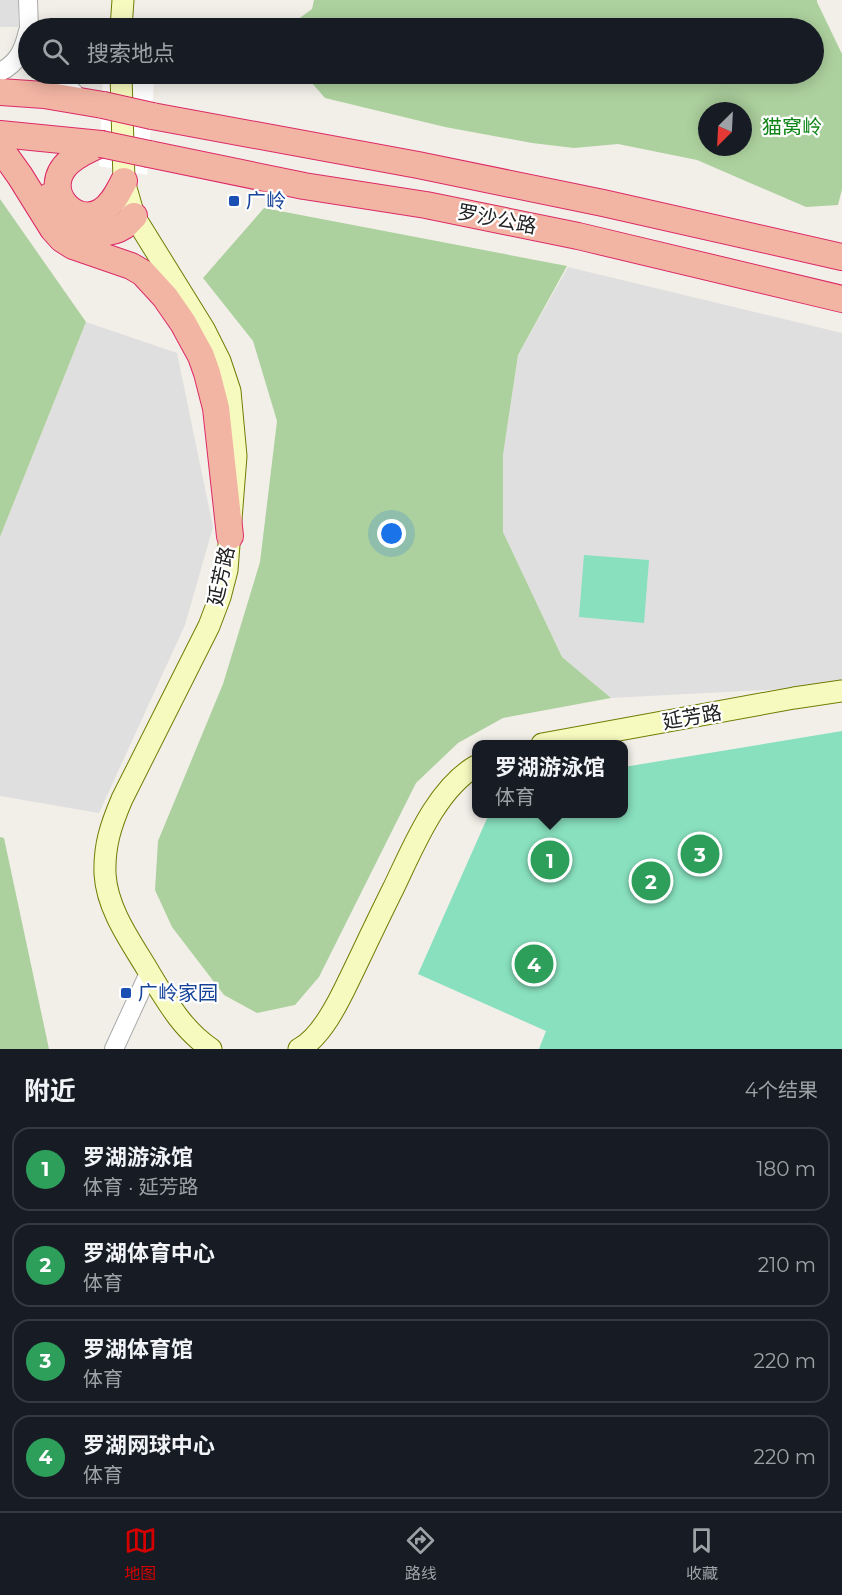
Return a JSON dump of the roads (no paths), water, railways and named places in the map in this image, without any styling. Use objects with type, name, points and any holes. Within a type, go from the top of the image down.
[{"type":"highway","points":[[0,93],[44,95],[92,102]]},
{"type":"highway","name":"罗沙公路","points":[[92,102],[152,116],[418,165],[603,203],[842,257]]},
{"type":"highway","points":[[0,134],[101,144]]},
{"type":"highway","points":[[0,139],[20,151],[33,166],[61,213],[70,223],[89,231],[102,232],[115,230],[134,216]]},
{"type":"highway","points":[[101,144],[82,152],[60,173],[57,193],[63,203],[71,210],[84,215],[100,213],[110,205],[124,181]]},
{"type":"highway","name":"罗沙公路","points":[[101,144],[304,186],[426,205],[578,236],[842,299]]},
{"type":"highway","points":[[0,148],[53,229],[62,239],[73,246],[131,266],[143,273],[165,297],[188,332],[201,356],[216,408],[230,536]]},
{"type":"main road","points":[[122,18],[123,0]]},
{"type":"main road","name":"延芳路","points":[[121,84],[124,181],[134,216],[204,329],[220,361],[230,391],[236,456],[227,570],[220,597],[209,626],[111,825],[106,852],[105,877],[112,904],[122,928],[149,973],[178,1017],[198,1040],[211,1049]]},
{"type":"main road","name":"延芳路","points":[[564,740],[842,691]]},
{"type":"main road","points":[[299,1049],[307,1045],[340,998],[421,831],[441,799],[472,768]]},
{"type":"street","points":[[28,0],[29,18]]},
{"type":"street","points":[[0,72],[18,58]]},
{"type":"street","points":[[69,84],[92,102]]},
{"type":"street","points":[[114,1049],[149,973]]},
{"type":"place","name":"广岭","points":[[234,201]]},
{"type":"place","name":"罗湖体育馆","points":[[700,854]]},
{"type":"place","name":"罗湖游泳馆","points":[[550,860]]},
{"type":"place","name":"罗湖体育中心","points":[[651,881]]},
{"type":"place","name":"罗湖网球中心","points":[[534,964]]},
{"type":"place","name":"广岭家园","points":[[126,993]]},
{"type":"park label","name":"猫窝岭","points":[[792,127]]}]
